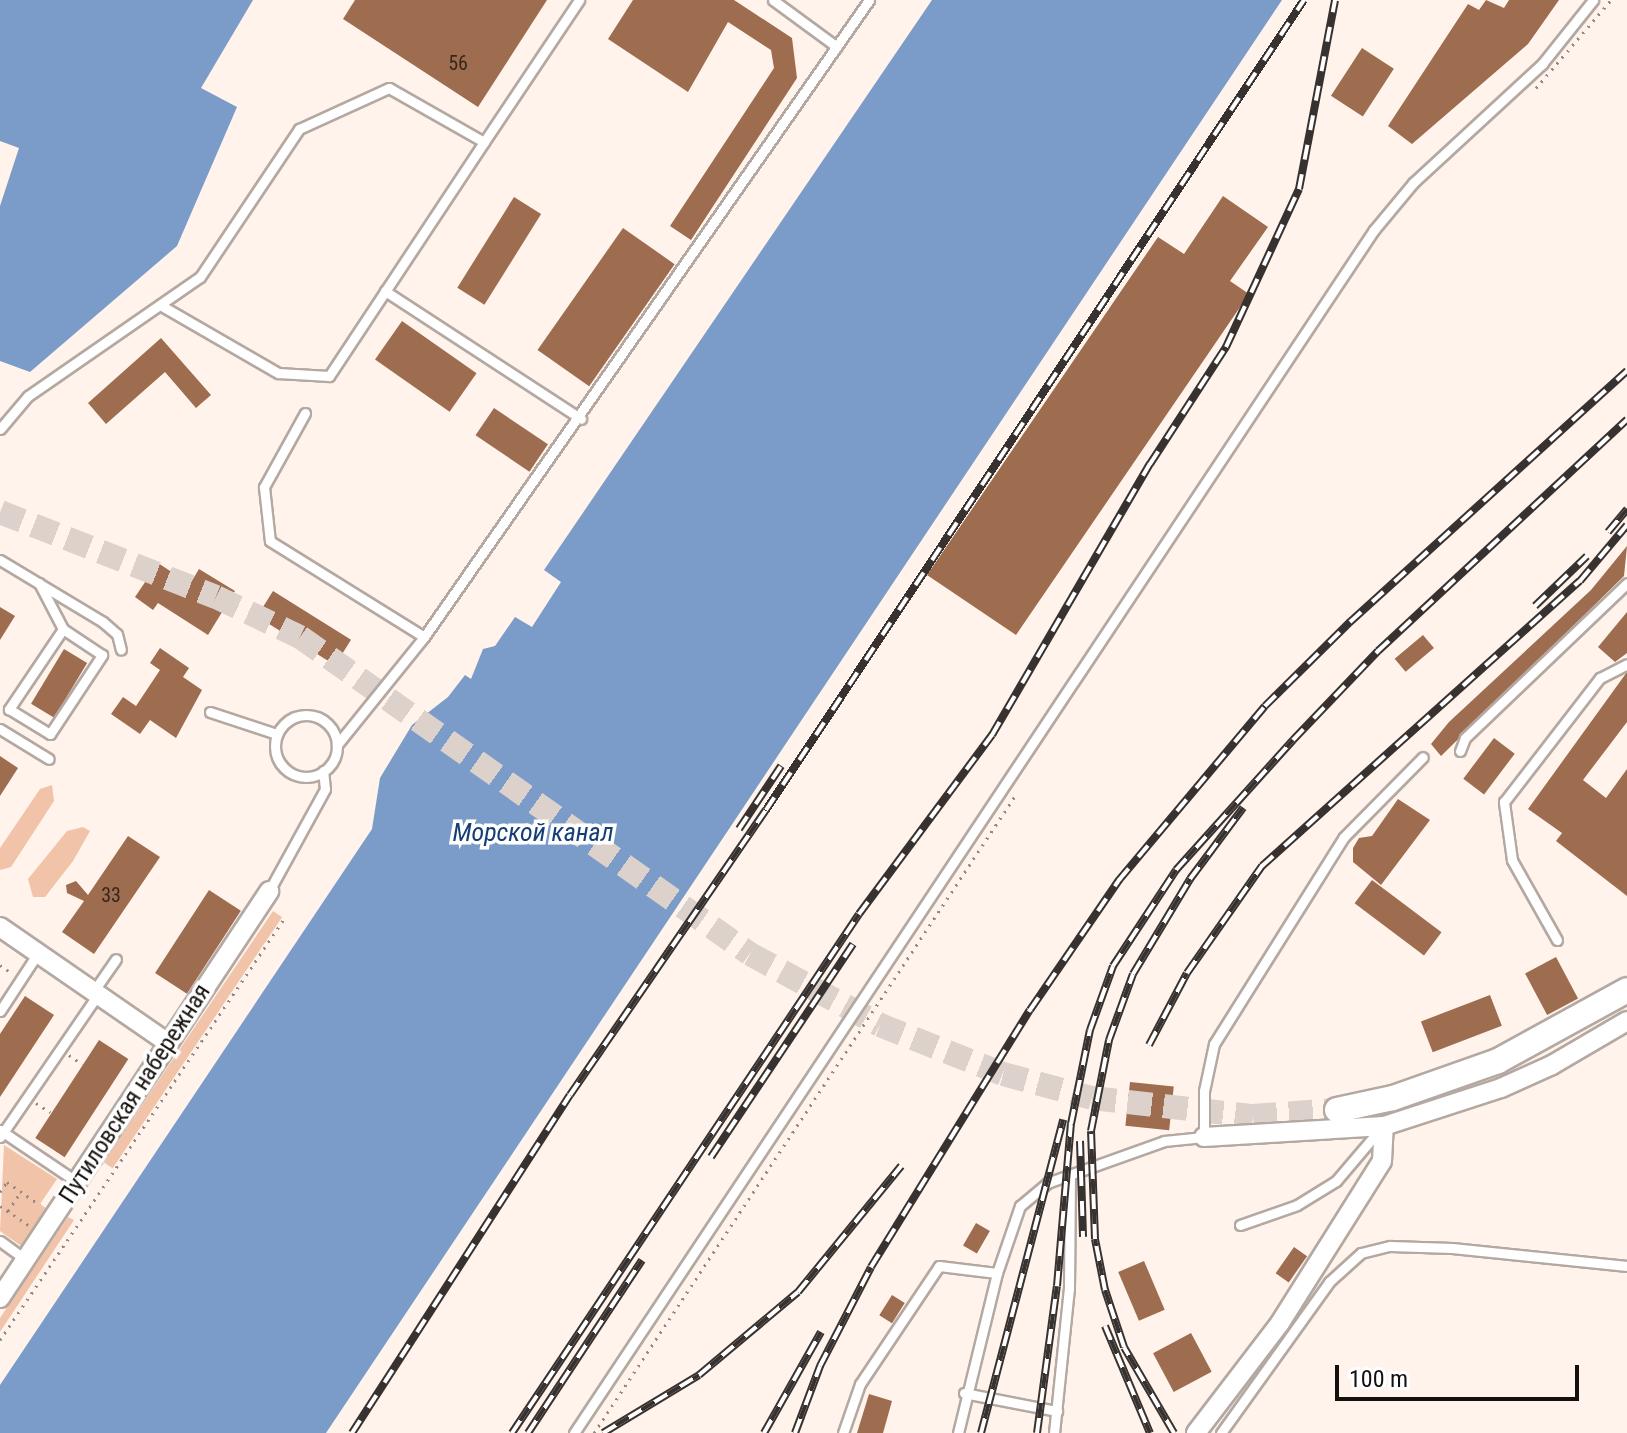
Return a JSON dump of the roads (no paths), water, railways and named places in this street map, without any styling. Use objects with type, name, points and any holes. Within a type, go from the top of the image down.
[{"type":"street","name":"Путиловская набережная","points":[[0,1298],[269,891]]},
{"type":"street","points":[[0,927],[168,1043]]},
{"type":"street","points":[[1337,1110],[1393,1098],[1498,1061],[1627,990]]},
{"type":"street","points":[[1204,1137],[1384,1126],[1501,1088],[1552,1065],[1627,1021]]},
{"type":"street","points":[[1196,1433],[1280,1323],[1382,1161],[1384,1126]]},
{"type":"lane","points":[[160,305],[278,373],[329,376],[579,0]]},
{"type":"lane","points":[[773,0],[837,47]]},
{"type":"lane","points":[[269,891],[325,789],[323,771],[337,745],[424,637],[581,419],[869,0]]},
{"type":"lane","points":[[574,1433],[1374,230],[1413,183],[1542,64],[1593,0]]},
{"type":"lane","points":[[0,429],[28,396],[200,277],[299,129],[389,88],[484,142]]},
{"type":"lane","points":[[385,291],[581,419]]},
{"type":"lane","points":[[305,413],[264,487],[270,541],[424,637]]},
{"type":"lane","points":[[0,560],[117,634],[121,650]]},
{"type":"lane","points":[[39,583],[63,629],[102,655],[50,734],[9,709],[63,629]]},
{"type":"lane","points":[[1460,751],[1465,738],[1627,583]]},
{"type":"lane","points":[[1557,940],[1512,860],[1504,802],[1600,678],[1627,664]]},
{"type":"lane","points":[[210,712],[277,734]]},
{"type":"lane","points":[[323,771],[306,777],[284,768],[275,746],[277,734],[294,717],[306,715],[328,723],[337,745]]},
{"type":"lane","points":[[0,729],[49,759]]},
{"type":"lane","points":[[958,1433],[964,1393],[997,1273],[1020,1206],[1047,1183],[1164,1141],[1204,1137],[1204,1091],[1214,1044],[1344,837],[1423,757]]},
{"type":"lane","points":[[0,1011],[38,953]]},
{"type":"lane","points":[[77,1182],[1,1133],[116,959]]},
{"type":"lane","points":[[1240,1225],[1297,1205],[1336,1181],[1384,1126]]},
{"type":"lane","points":[[1054,1433],[1069,1289],[1070,1175]]},
{"type":"lane","points":[[0,1241],[26,1260]]},
{"type":"lane","points":[[1221,1433],[1329,1282],[1361,1253],[1390,1246],[1452,1248],[1627,1266]]},
{"type":"lane","points":[[843,1433],[860,1384],[939,1266],[997,1273]]},
{"type":"lane","points":[[964,1393],[1057,1411]]},
{"type":"water","points":[[0,0],[253,0],[201,88],[237,107],[177,246],[30,372],[0,361]]},
{"type":"water","name":"Морской канал","points":[[932,0],[1282,0],[326,1433],[0,1433],[0,1385],[372,829],[380,778],[412,725],[448,697],[465,675],[471,679],[483,649],[495,646],[515,617],[532,627],[561,582],[544,570]]},
{"type":"tunnel","points":[[0,512],[216,597],[300,637],[750,954],[880,1025],[1003,1074],[1092,1098],[1253,1116],[1337,1110]]},
{"type":"railway","points":[[352,1433],[570,1095],[766,810],[1304,0]]},
{"type":"railway","points":[[512,1433],[859,914],[992,735],[1150,464],[1226,347],[1299,189],[1335,0]]},
{"type":"railway","points":[[795,1433],[820,1366],[871,1267],[1030,1010],[1119,880],[1265,706],[1350,622],[1627,371]]},
{"type":"railway","points":[[1037,1433],[1057,1286],[1071,1124],[1090,1030],[1113,966],[1176,870],[1293,740],[1378,651],[1627,420]]},
{"type":"railway","points":[[1608,532],[1627,509]]},
{"type":"railway","points":[[1149,1045],[1187,973],[1262,866],[1580,581],[1627,525]]},
{"type":"railway","points":[[1535,606],[1587,556]]},
{"type":"railway","points":[[739,829],[781,766]]},
{"type":"railway","points":[[1174,1433],[1124,1347],[1105,1290],[1095,1239],[1091,1131],[1109,1040],[1133,974],[1190,879],[1243,808]]},
{"type":"railway","points":[[711,1157],[853,944]]},
{"type":"railway","points":[[981,1433],[1063,1120]]},
{"type":"railway","points":[[1080,1141],[1083,1237]]},
{"type":"railway","points":[[603,1433],[699,1375],[798,1292],[901,1166]]},
{"type":"railway","points":[[528,1433],[642,1260]]},
{"type":"railway","points":[[1105,1326],[1150,1433]]},
{"type":"railway","points":[[764,1433],[821,1332]]}]
